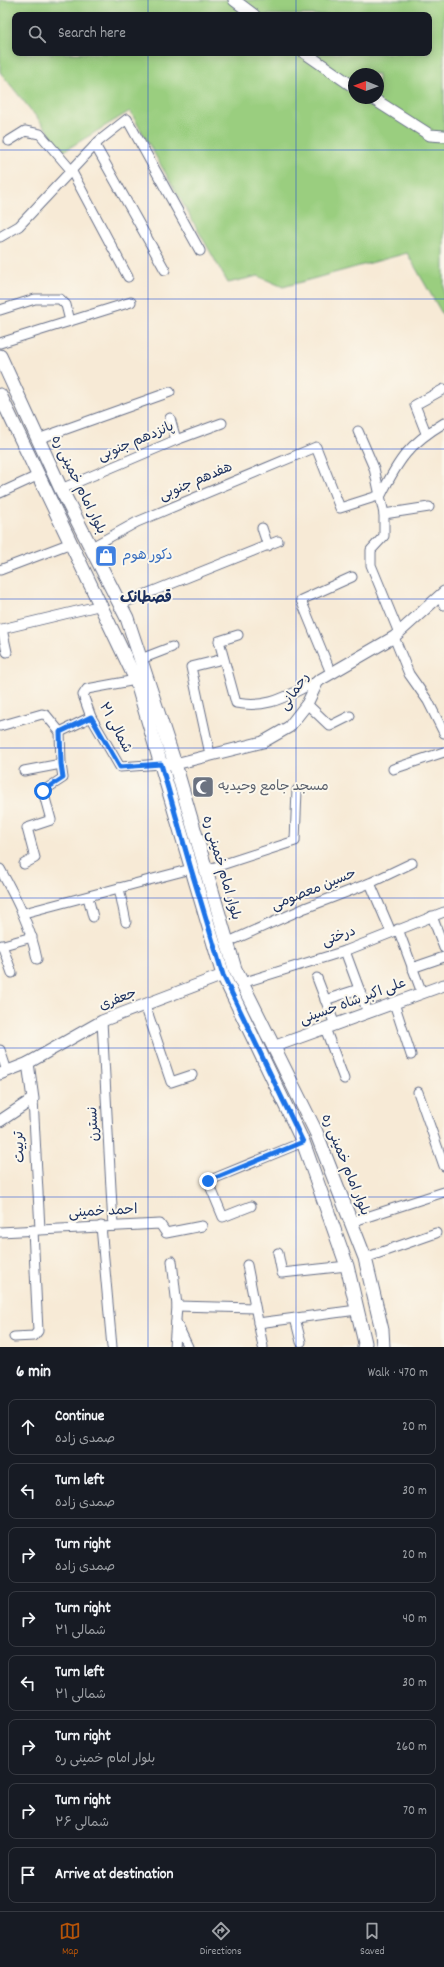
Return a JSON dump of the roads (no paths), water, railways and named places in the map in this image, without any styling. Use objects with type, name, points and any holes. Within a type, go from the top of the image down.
[{"type":"main road","name":"بلوار امام خمینی ره","points":[[0,356],[61,489],[120,604],[141,659],[175,764],[226,943],[235,969],[316,1132],[365,1258],[382,1330],[383,1347]]},
{"type":"main road","name":"بلوار امام خمینی ره","points":[[0,395],[37,476],[102,605],[136,680],[223,975],[303,1142],[347,1266],[364,1347]]},
{"type":"street","points":[[234,0],[250,12]]},
{"type":"street","points":[[309,56],[348,83]]},
{"type":"street","points":[[381,104],[430,135],[444,136]]},
{"type":"street","points":[[0,237],[19,226],[96,145],[127,119],[200,251]]},
{"type":"street","points":[[9,141],[25,132],[40,134],[71,170],[128,277]]},
{"type":"street","points":[[96,145],[165,270]]},
{"type":"street","points":[[0,310],[35,299],[60,299],[66,305],[70,321]]},
{"type":"street","points":[[0,343],[131,302]]},
{"type":"street","points":[[426,433],[415,405],[444,389]]},
{"type":"street","points":[[38,438],[170,392]]},
{"type":"street","points":[[170,418],[176,440]]},
{"type":"street","name":"پانزدهم جنوبی","points":[[61,489],[176,440],[222,423]]},
{"type":"street","points":[[380,495],[402,457],[426,433],[444,423]]},
{"type":"street","points":[[358,430],[374,468],[384,514],[384,536],[371,550],[371,565],[409,674],[428,701],[444,733]]},
{"type":"street","name":"هفدهم جنوبی","points":[[90,548],[137,522],[316,447],[340,508],[380,495]]},
{"type":"street","points":[[0,493],[37,476]]},
{"type":"street","points":[[384,514],[429,507]]},
{"type":"street","points":[[262,528],[268,546]]},
{"type":"street","points":[[120,604],[278,542]]},
{"type":"street","points":[[0,570],[71,543]]},
{"type":"street","points":[[331,673],[301,600],[352,577]]},
{"type":"street","name":"رحمانی","points":[[161,764],[175,764],[210,754],[264,742],[275,737],[289,727],[307,704],[318,681],[396,635],[442,598]]},
{"type":"street","points":[[7,652],[2,629],[102,605]]},
{"type":"street","points":[[238,635],[219,641],[236,703],[251,705],[268,704],[318,681]]},
{"type":"street","points":[[141,659],[172,647]]},
{"type":"street","points":[[210,754],[191,667],[223,659]]},
{"type":"street","name":"۲۱ شمالی","points":[[136,680],[87,690],[83,694],[91,717],[120,767],[161,764]]},
{"type":"street","points":[[307,704],[330,726],[350,716]]},
{"type":"street","points":[[0,726],[42,714],[46,715],[60,732],[63,778],[43,791],[51,820],[27,828],[34,858],[24,864]]},
{"type":"street","points":[[60,732],[91,717]]},
{"type":"street","points":[[393,768],[444,752]]},
{"type":"street","points":[[24,771],[61,764]]},
{"type":"street","points":[[206,870],[295,841],[297,790]]},
{"type":"street","name":"حسین معصومی","points":[[226,943],[305,908],[370,883],[412,863]]},
{"type":"street","points":[[0,869],[4,885],[24,913],[37,959]]},
{"type":"street","points":[[24,913],[191,869]]},
{"type":"street","points":[[370,883],[412,968],[422,993]]},
{"type":"street","points":[[119,888],[126,922]]},
{"type":"street","points":[[88,897],[92,918]]},
{"type":"street","name":"درختی","points":[[242,983],[345,951],[444,912]]},
{"type":"street","points":[[432,916],[444,948]]},
{"type":"street","points":[[12,973],[1,945],[32,937]]},
{"type":"street","points":[[345,951],[368,1013]]},
{"type":"street","points":[[412,968],[444,957]]},
{"type":"street","name":"جعفری","points":[[4,1072],[28,1063],[102,1021],[223,975]]},
{"type":"street","points":[[317,978],[326,1000],[330,1026],[344,1079]]},
{"type":"street","name":"علی اکبر شاه حسینی","points":[[273,1047],[444,985]]},
{"type":"street","points":[[326,1000],[359,989]]},
{"type":"street","points":[[394,1003],[411,1055]]},
{"type":"street","points":[[145,1005],[171,1082],[192,1075]]},
{"type":"street","name":"نسترن","points":[[102,1021],[113,1226]]},
{"type":"street","points":[[0,1050],[4,1072]]},
{"type":"street","name":"تربیت","points":[[14,1337],[34,1336],[38,1331],[33,1099],[28,1063]]},
{"type":"street","points":[[418,1092],[444,1166]]},
{"type":"street","points":[[0,1121],[33,1099]]},
{"type":"street","points":[[251,1206],[223,1217],[208,1181],[303,1142]]},
{"type":"street","points":[[351,1222],[444,1192]]},
{"type":"street","name":"احمد خمینی","points":[[0,1232],[160,1224],[166,1233],[202,1226]]},
{"type":"street","points":[[101,1226],[112,1347]]},
{"type":"street","points":[[365,1258],[436,1233]]},
{"type":"street","points":[[278,1253],[282,1273],[347,1266]]},
{"type":"street","points":[[172,1261],[177,1306],[174,1347]]},
{"type":"street","points":[[247,1265],[263,1347]]},
{"type":"street","points":[[177,1306],[255,1308]]},
{"type":"street","points":[[258,1323],[357,1310]]},
{"type":"street","points":[[295,1318],[301,1342]]},
{"type":"street","points":[[176,1321],[188,1347]]},
{"type":"place","name":"دکور هوم","points":[[106,556]]},
{"type":"place","name":"مسجد جامع وحیدیه","points":[[203,787]]},
{"type":"district","name":"قصطانک","points":[[146,599]]}]
